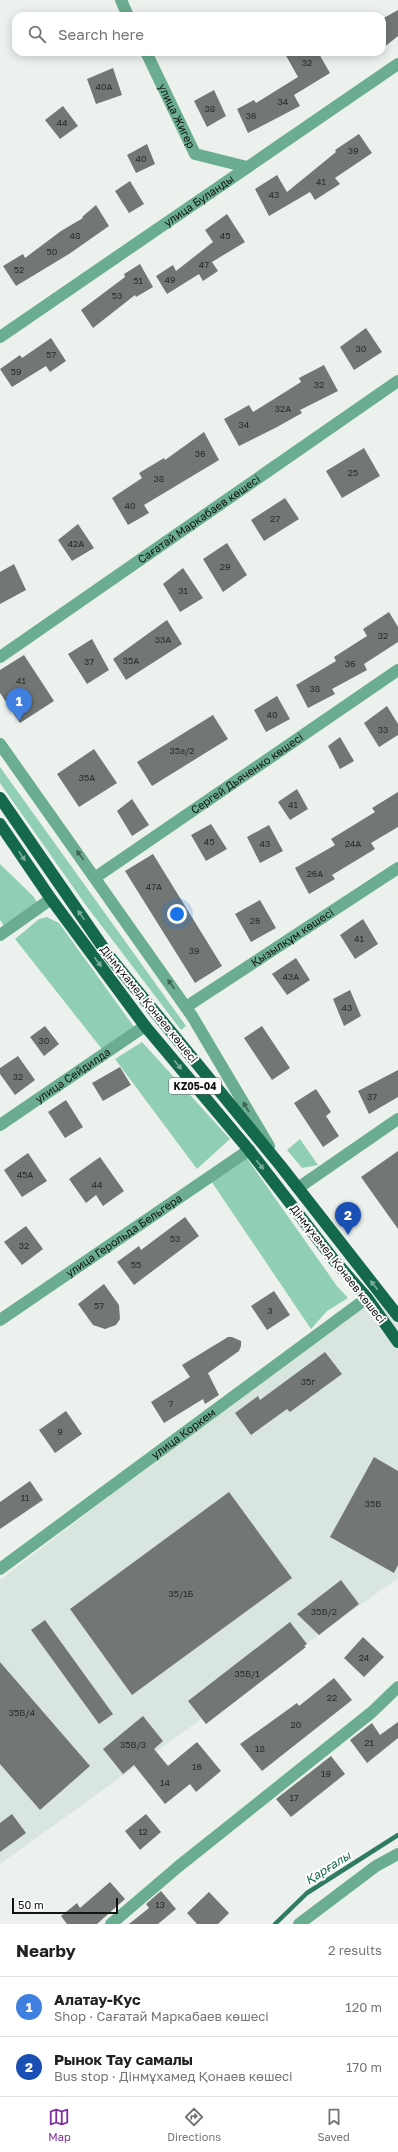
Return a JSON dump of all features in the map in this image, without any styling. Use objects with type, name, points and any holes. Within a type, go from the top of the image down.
[{"type":"main road","name":"Дінмұхамед Қонаев көшесі","points":[[0,798],[109,956],[280,1165],[398,1316]]},
{"type":"main road","name":"Дінмұхамед Қонаев көшесі","points":[[0,824],[51,899],[145,1026],[249,1150],[334,1260],[367,1298],[398,1342]]},
{"type":"street","points":[[121,0],[126,12]]},
{"type":"street","name":"улица Жигер","points":[[148,56],[195,154],[247,167]]},
{"type":"street","name":"улица Буланды","points":[[0,337],[398,64]]},
{"type":"street","name":"Сағатай Маркабаев көшесі","points":[[0,657],[398,381]]},
{"type":"street","name":"Сергей Дьяченко көшесі","points":[[96,877],[398,670]]},
{"type":"street","points":[[0,744],[96,877],[186,1007],[223,1066],[280,1165]]},
{"type":"street","name":"Қызылқұм көшесі","points":[[186,1007],[398,868]]},
{"type":"street","points":[[0,935],[51,899]]},
{"type":"street","name":"улица Сейдилда","points":[[0,1125],[145,1026]]},
{"type":"street","points":[[298,1188],[398,1120]]},
{"type":"street","name":"улица Герольда Бельгера","points":[[0,1320],[249,1150]]},
{"type":"street","name":"улица Коркем","points":[[0,1569],[367,1298]]},
{"type":"street","points":[[112,1924],[179,1866],[372,1712],[398,1687]]},
{"type":"street","points":[[298,1924],[376,1866],[398,1854]]},
{"type":"shaded area","points":[[382,1291],[398,1316],[398,1578],[0,1864],[0,1580],[359,1304]]},
{"type":"green space","points":[[0,767],[186,1026],[181,1030],[85,904],[0,783]]},
{"type":"green space","points":[[0,864],[33,896],[40,907],[7,930],[0,920]]},
{"type":"green space","points":[[47,917],[59,923],[137,1031],[105,1053],[15,939],[39,919]]},
{"type":"green space","points":[[142,1042],[230,1139],[197,1169],[115,1059]]},
{"type":"green space","points":[[300,1139],[318,1165],[302,1168],[287,1150]]},
{"type":"green space","points":[[244,1154],[337,1286],[348,1298],[327,1311],[311,1329],[209,1178]]},
{"type":"building","points":[[398,10],[398,36],[386,46],[386,17]]},
{"type":"building","points":[[286,56],[320,56],[330,73],[294,95],[300,106],[248,133],[237,109],[254,100],[256,103],[298,77]]},
{"type":"building","points":[[113,68],[122,95],[96,104],[87,79]]},
{"type":"building","points":[[214,90],[226,116],[207,127],[194,101]]},
{"type":"building","points":[[63,106],[78,126],[60,139],[45,120]]},
{"type":"building","points":[[359,134],[372,153],[335,178],[340,184],[315,200],[310,192],[269,216],[255,189],[277,175],[287,192],[336,152],[335,150]]},
{"type":"building","points":[[147,144],[155,164],[136,173],[127,155]]},
{"type":"building","points":[[130,181],[144,204],[129,213],[115,191]]},
{"type":"building","points":[[96,205],[109,226],[69,254],[16,286],[3,266],[23,254],[25,258],[61,231],[83,218],[82,217]]},
{"type":"building","points":[[227,214],[245,242],[212,262],[218,271],[203,281],[199,274],[167,294],[156,276],[173,265],[176,271],[213,242],[205,230]]},
{"type":"building","points":[[140,264],[153,287],[136,297],[135,295],[93,328],[81,310],[125,277],[124,274]]},
{"type":"building","points":[[366,328],[382,352],[354,370],[340,347]]},
{"type":"building","points":[[51,338],[66,361],[50,372],[46,366],[12,387],[0,369],[20,355],[22,358]]},
{"type":"building","points":[[324,365],[338,391],[300,410],[302,413],[277,427],[239,446],[224,419],[249,405],[253,412],[301,382],[299,378]]},
{"type":"building","points":[[204,432],[219,460],[144,505],[149,513],[128,525],[112,498],[142,478],[139,473],[164,458],[165,460]]},
{"type":"building","points":[[364,448],[380,476],[342,498],[326,471]]},
{"type":"building","points":[[285,498],[299,519],[264,541],[251,520]]},
{"type":"building","points":[[78,524],[94,548],[72,561],[58,540]]},
{"type":"building","points":[[227,543],[247,575],[223,592],[203,559]]},
{"type":"building","points":[[14,564],[26,590],[0,604],[0,572]]},
{"type":"building","points":[[183,568],[203,598],[180,612],[163,584]]},
{"type":"building","points":[[389,612],[398,627],[398,642],[364,664],[367,670],[332,689],[335,694],[308,708],[296,685],[336,661],[334,657],[367,636],[363,629]]},
{"type":"building","points":[[167,620],[182,644],[126,680],[113,659]]},
{"type":"building","points":[[92,639],[109,670],[87,684],[68,654]]},
{"type":"building","points":[[24,655],[54,701],[20,723],[0,693],[0,670]]},
{"type":"building","points":[[277,696],[290,719],[266,732],[254,710]]},
{"type":"building","points":[[387,706],[398,724],[398,735],[379,747],[364,723]]},
{"type":"building","points":[[213,715],[228,739],[152,786],[137,762]]},
{"type":"building","points":[[340,737],[354,761],[340,769],[328,746]]},
{"type":"building","points":[[94,749],[117,783],[79,807],[57,774]]},
{"type":"building","points":[[297,789],[308,809],[290,820],[278,802]]},
{"type":"building","points":[[398,792],[398,827],[371,843],[375,849],[332,875],[335,879],[309,894],[295,868],[335,845],[331,839],[375,812],[372,808]]},
{"type":"building","points":[[132,799],[149,825],[132,836],[117,811]]},
{"type":"building","points":[[211,824],[227,849],[206,861],[191,835]]},
{"type":"building","points":[[269,825],[283,851],[260,863],[247,837]]},
{"type":"building","points":[[153,854],[222,966],[195,983],[125,871]]},
{"type":"building","points":[[260,900],[276,928],[251,942],[235,914]]},
{"type":"building","points":[[363,919],[378,944],[355,959],[340,935]]},
{"type":"building","points":[[296,958],[310,980],[287,995],[272,974]]},
{"type":"building","points":[[350,990],[361,1016],[344,1026],[333,999]]},
{"type":"building","points":[[45,1026],[59,1044],[44,1056],[30,1037]]},
{"type":"building","points":[[262,1026],[290,1068],[272,1080],[244,1038]]},
{"type":"building","points":[[18,1056],[35,1080],[15,1095],[0,1074],[0,1068]]},
{"type":"building","points":[[120,1067],[131,1085],[103,1101],[92,1083]]},
{"type":"building","points":[[398,1070],[398,1097],[369,1114],[358,1091]]},
{"type":"building","points":[[316,1089],[331,1112],[326,1116],[339,1136],[323,1147],[294,1103]]},
{"type":"building","points":[[66,1100],[83,1127],[65,1138],[48,1112]]},
{"type":"building","points":[[398,1151],[398,1229],[361,1177]]},
{"type":"building","points":[[28,1153],[47,1181],[22,1197],[4,1170]]},
{"type":"building","points":[[100,1157],[124,1191],[103,1206],[96,1195],[86,1203],[69,1179]]},
{"type":"building","points":[[185,1217],[199,1236],[134,1285],[117,1262],[139,1246],[141,1250]]},
{"type":"building","points":[[26,1226],[43,1249],[22,1265],[4,1242]]},
{"type":"building","points":[[104,1284],[119,1305],[120,1319],[116,1325],[105,1329],[93,1325],[78,1304]]},
{"type":"building","points":[[274,1291],[290,1315],[267,1330],[251,1306]]},
{"type":"building","points":[[228,1337],[241,1341],[239,1351],[208,1373],[219,1395],[205,1404],[203,1399],[164,1423],[151,1402],[190,1377],[182,1365]]},
{"type":"building","points":[[325,1352],[342,1374],[290,1412],[287,1409],[251,1435],[235,1413],[258,1396],[260,1400]]},
{"type":"building","points":[[66,1411],[82,1434],[55,1453],[39,1430]]},
{"type":"building","points":[[374,1457],[398,1471],[398,1565],[394,1573],[330,1537]]},
{"type":"building","points":[[30,1481],[43,1500],[0,1529],[0,1502]]},
{"type":"building","points":[[229,1492],[292,1578],[132,1695],[70,1609]]},
{"type":"building","points":[[341,1580],[359,1604],[319,1635],[297,1614]]},
{"type":"building","points":[[45,1620],[113,1714],[99,1724],[31,1630]]},
{"type":"building","points":[[290,1622],[307,1644],[304,1646],[306,1647],[206,1724],[188,1701]]},
{"type":"building","points":[[363,1637],[384,1657],[364,1677],[344,1658]]},
{"type":"building","points":[[0,1662],[90,1766],[40,1810],[0,1764]]},
{"type":"building","points":[[334,1678],[352,1700],[262,1771],[240,1744],[297,1703],[299,1706]]},
{"type":"building","points":[[143,1716],[163,1741],[154,1749],[168,1766],[197,1742],[221,1771],[196,1792],[190,1784],[165,1804],[134,1765],[123,1774],[103,1749]]},
{"type":"building","points":[[398,1722],[398,1738],[367,1763],[350,1740],[372,1723],[380,1735]]},
{"type":"building","points":[[331,1756],[345,1774],[291,1817],[276,1799]]},
{"type":"building","points":[[12,1814],[26,1833],[0,1852],[0,1823]]},
{"type":"building","points":[[146,1814],[161,1832],[140,1850],[125,1831]]},
{"type":"building","points":[[110,1882],[125,1899],[97,1924],[67,1924],[61,1916],[77,1903],[80,1908]]},
{"type":"building","points":[[161,1891],[176,1909],[158,1924],[129,1924],[149,1908],[146,1904]]},
{"type":"building","points":[[209,1892],[229,1913],[218,1924],[197,1924],[187,1913]]},
{"type":"waterway","name":"Қарғалы","points":[[275,1924],[307,1893],[398,1835]]},
{"type":"place","name":"Алатау-Кус","points":[[19,721]]},
{"type":"place","name":"Рынок Тау самалы","points":[[348,1235]]}]
